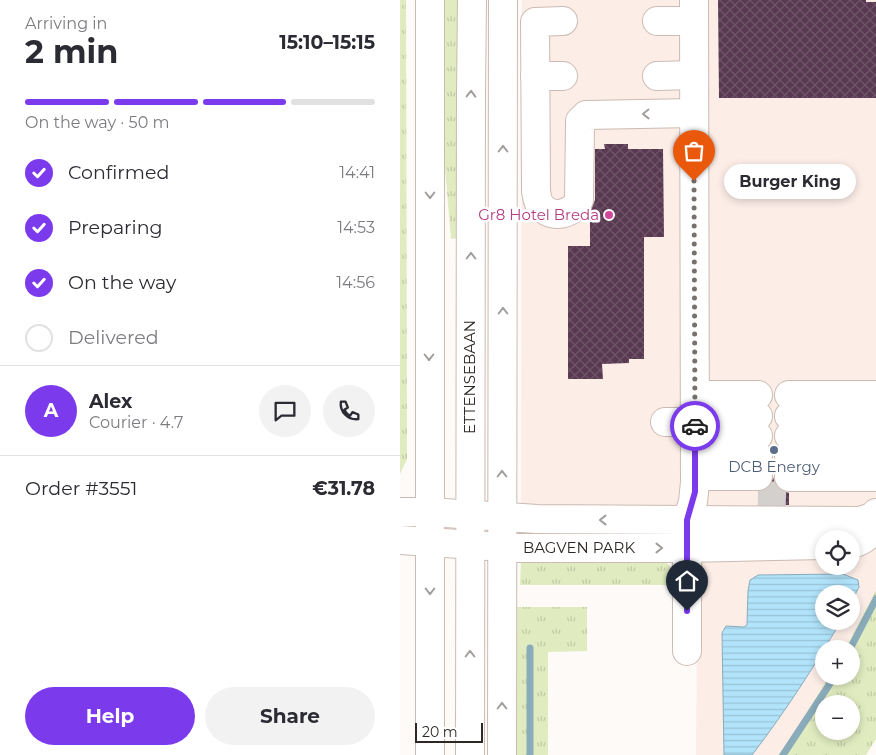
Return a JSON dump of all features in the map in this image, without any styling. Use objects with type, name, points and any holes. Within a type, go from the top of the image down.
[{"type":"main road","points":[[430,0],[430,755]]},
{"type":"main road","name":"ETTENSEBAAN","points":[[470,755],[472,0]]},
{"type":"main road","points":[[502,755],[503,0]]},
{"type":"main road","points":[[658,21],[694,11],[699,440],[695,492],[687,520],[687,651]]},
{"type":"main road","points":[[563,21],[535,22],[537,195],[542,207],[549,212],[557,214],[571,210],[579,200],[580,126],[582,118],[591,114],[694,113]]},
{"type":"main road","points":[[658,76],[694,75]]},
{"type":"main road","points":[[535,82],[563,76]]},
{"type":"main road","points":[[789,446],[876,395]]},
{"type":"main road","points":[[789,446],[876,416]]},
{"type":"main road","points":[[665,422],[699,440],[758,446]]},
{"type":"main road","points":[[789,446],[876,436]]},
{"type":"main road","points":[[699,440],[758,446]]},
{"type":"main road","points":[[699,440],[744,495],[758,446]]},
{"type":"main road","points":[[789,446],[876,456]]},
{"type":"main road","points":[[789,446],[843,477],[876,478]]},
{"type":"main road","name":"BAGVEN PARK","points":[[400,512],[429,512],[536,520],[687,520],[718,522],[860,521],[872,517],[876,513]]},
{"type":"main road","points":[[860,541],[867,538],[876,522]]},
{"type":"main road","name":"BAGVEN PARK","points":[[400,540],[502,546],[688,548],[815,544]]},
{"type":"shaded area","points":[[522,0],[876,0],[876,590],[860,620],[860,585],[815,585],[815,630],[855,630],[850,640],[815,640],[815,685],[824,685],[817,695],[815,695],[815,699],[792,737],[778,755],[696,755],[698,511],[521,508]]},
{"type":"green space","points":[[400,0],[406,0],[407,459],[400,474]]},
{"type":"green space","points":[[442,0],[458,0],[458,238],[451,239],[441,122]]},
{"type":"green space","points":[[664,560],[673,570],[675,585],[520,585],[521,561]]},
{"type":"green space","points":[[876,590],[876,739],[866,755],[778,755],[792,737],[815,699],[815,740],[860,740],[860,695],[817,695],[824,685],[860,685],[860,640],[850,640],[855,630],[860,630],[860,620]]},
{"type":"green space","points":[[511,607],[587,607],[587,651],[548,652],[548,755],[510,755]]},
{"type":"water","points":[[758,575],[846,575],[858,580],[859,585],[815,585],[815,630],[835,630],[829,640],[815,640],[815,663],[752,755],[724,755],[722,633],[726,626],[744,627],[747,625],[750,580]]},
{"type":"building","points":[[718,0],[866,0],[866,2],[876,2],[876,98],[719,98]]},
{"type":"building","points":[[604,144],[628,144],[628,149],[663,149],[664,237],[644,237],[644,359],[629,359],[629,363],[602,364],[603,379],[568,379],[568,246],[590,246],[590,212],[595,200],[595,149],[605,149]]},
{"type":"building","points":[[773,477],[775,484],[781,490],[789,493],[789,505],[758,505],[758,492],[766,489],[771,484]]},
{"type":"waterway","points":[[855,640],[876,599]]},
{"type":"waterway","points":[[530,648],[530,755]]},
{"type":"waterway","points":[[783,755],[829,685]]},
{"type":"tunnel","points":[[758,495],[789,496]]},
{"type":"way so far","points":[[694,181],[695,426]]},
{"type":"place","name":"Burger King","points":[[694,181]]},
{"type":"place","name":"Gr8 Hotel Breda","points":[[609,215]]},
{"type":"place","name":"DCB Energy","points":[[774,450]]},
{"type":"route","points":[[687,611],[687,520],[695,492],[695,426]]}]
